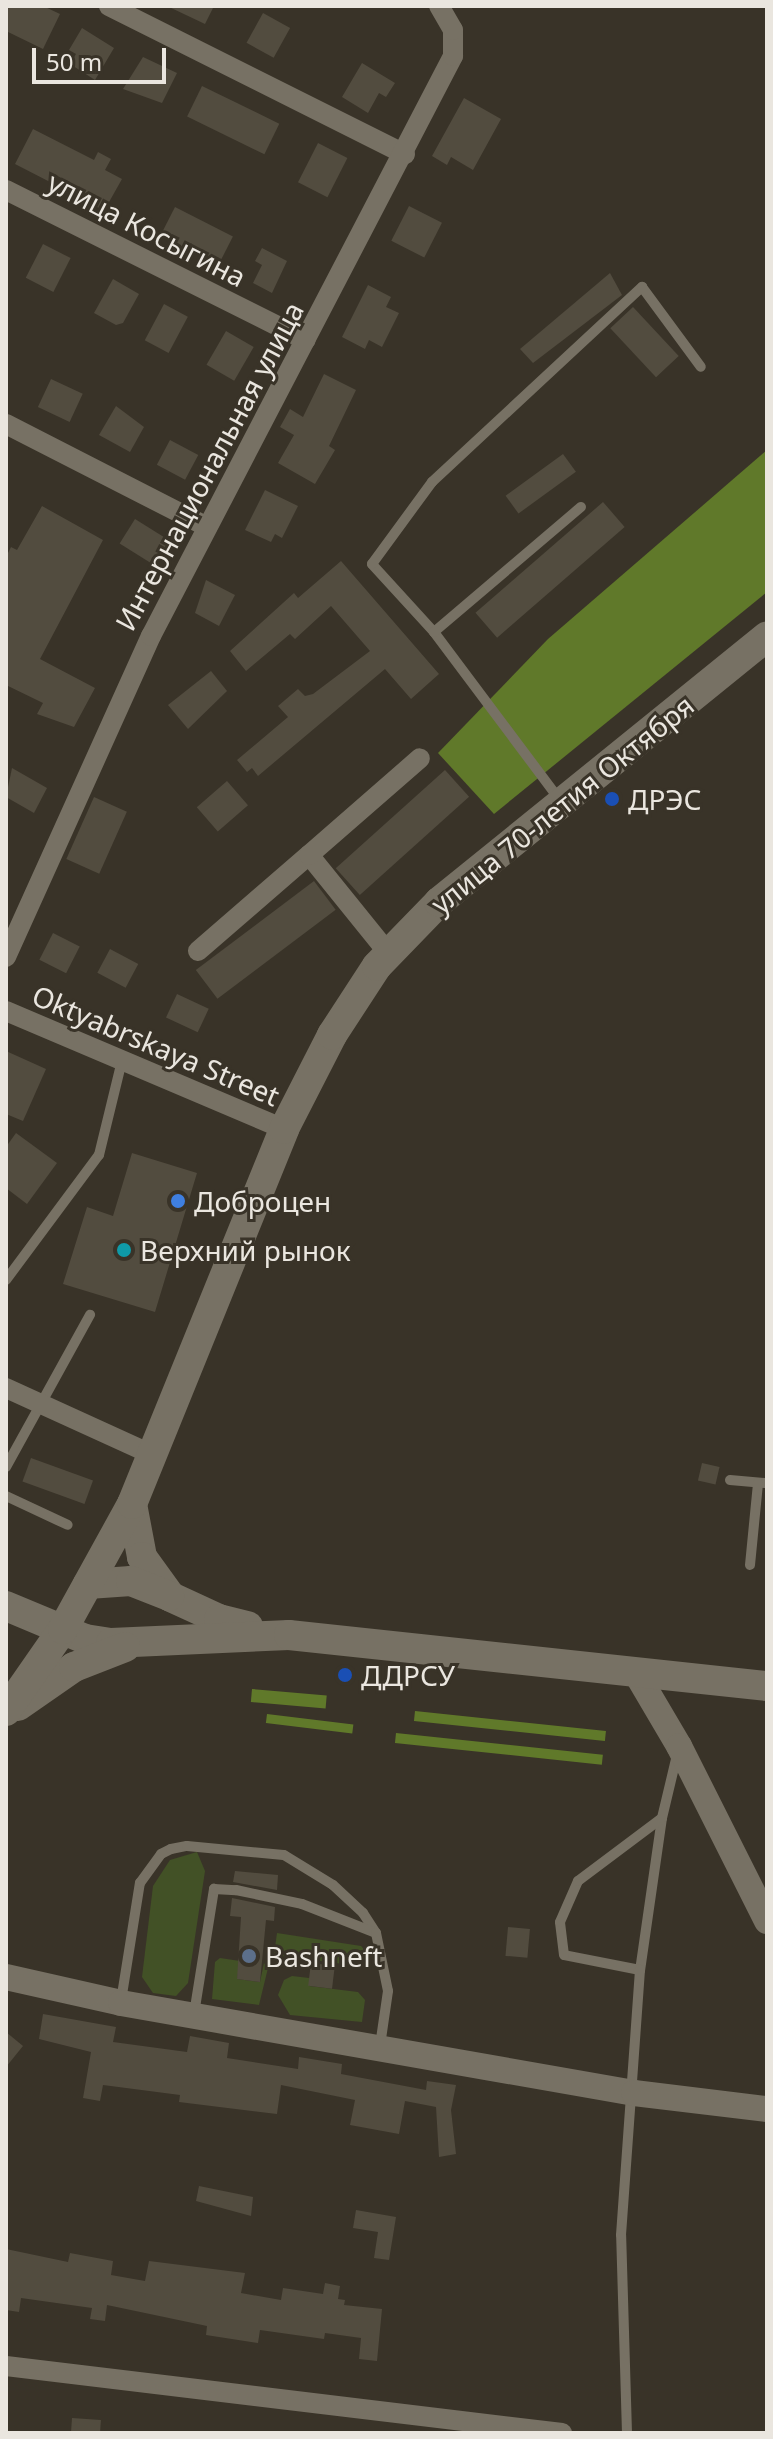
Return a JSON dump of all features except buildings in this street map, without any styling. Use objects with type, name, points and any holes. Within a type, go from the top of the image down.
[{"type":"main road","name":"улица 70-летия Октября","points":[[6,1712],[63,1629],[132,1504],[155,1456],[284,1129],[332,1035],[389,954],[439,902],[767,636]]},
{"type":"main road","points":[[132,1504],[142,1557],[171,1597]]},
{"type":"main road","points":[[88,1584],[131,1581],[219,1619],[289,1635],[767,1686]]},
{"type":"main road","points":[[6,1606],[85,1639],[136,1643],[289,1635]]},
{"type":"main road","points":[[6,1712],[74,1667],[136,1643]]},
{"type":"street","points":[[109,6],[405,154]]},
{"type":"street","name":"Интернациональная улица","points":[[6,957],[151,636],[405,154],[453,56],[453,30],[439,6]]},
{"type":"street","name":"улица Косыгина","points":[[6,190],[306,340]]},
{"type":"street","points":[[6,424],[207,527]]},
{"type":"street","points":[[198,951],[420,758]]},
{"type":"street","points":[[309,855],[389,954]]},
{"type":"street","name":"Oktyabrskaya Street","points":[[6,1011],[284,1129]]},
{"type":"street","points":[[6,1388],[39,1400],[155,1456]]},
{"type":"street","points":[[636,1673],[679,1746],[767,1921]]},
{"type":"street","points":[[6,1977],[121,2003],[380,2046],[634,2093],[767,2109]]},
{"type":"street","points":[[6,2366],[562,2433]]},
{"type":"lane","points":[[562,804],[434,632],[372,564],[432,482],[642,287],[701,367]]},
{"type":"lane","points":[[434,632],[581,507]]},
{"type":"lane","points":[[6,1280],[99,1155],[122,1061]]},
{"type":"lane","points":[[6,1467],[39,1400],[90,1315]]},
{"type":"lane","points":[[730,1480],[762,1483],[750,1565]]},
{"type":"lane","points":[[6,1496],[68,1525]]},
{"type":"lane","points":[[627,2433],[621,2235],[634,2093],[640,1970],[662,1818],[679,1746]]},
{"type":"lane","points":[[640,1970],[564,1955],[560,1922],[578,1881],[662,1818]]},
{"type":"lane","points":[[121,2003],[140,1883],[154,1861],[171,1849],[187,1846],[284,1855],[333,1885],[363,1913],[376,1933],[388,1991],[380,2046]]},
{"type":"lane","points":[[194,2014],[214,1889],[302,1904],[376,1933]]},
{"type":"green space","points":[[767,450],[767,592],[494,814],[438,753],[548,639]]},
{"type":"green space","points":[[252,1689],[327,1696],[326,1708],[251,1702]]},
{"type":"green space","points":[[415,1711],[606,1731],[605,1741],[414,1721]]},
{"type":"green space","points":[[267,1714],[353,1725],[352,1734],[266,1723]]},
{"type":"green space","points":[[396,1733],[603,1755],[602,1765],[395,1743]]},
{"type":"green space","points":[[197,1852],[205,1871],[188,1983],[176,1996],[153,1993],[142,1977],[153,1886],[170,1860]]},
{"type":"green space","points":[[277,1933],[361,1946],[371,1957],[359,1966],[274,1955]]},
{"type":"green space","points":[[220,1958],[240,1961],[237,1979],[260,1982],[264,1963],[268,1968],[259,2005],[212,1999],[215,1962]]},
{"type":"green space","points":[[292,1976],[309,1978],[309,1986],[358,1992],[365,2000],[362,2022],[290,2015],[278,1995],[284,1980]]},
{"type":"place","name":"ДРЭС","points":[[612,799]]},
{"type":"place","name":"Доброцен","points":[[178,1201]]},
{"type":"place","name":"Верхний рынок","points":[[124,1250]]},
{"type":"place","name":"ДДРСУ","points":[[345,1675]]},
{"type":"place","name":"Bashneft","points":[[249,1956]]}]
